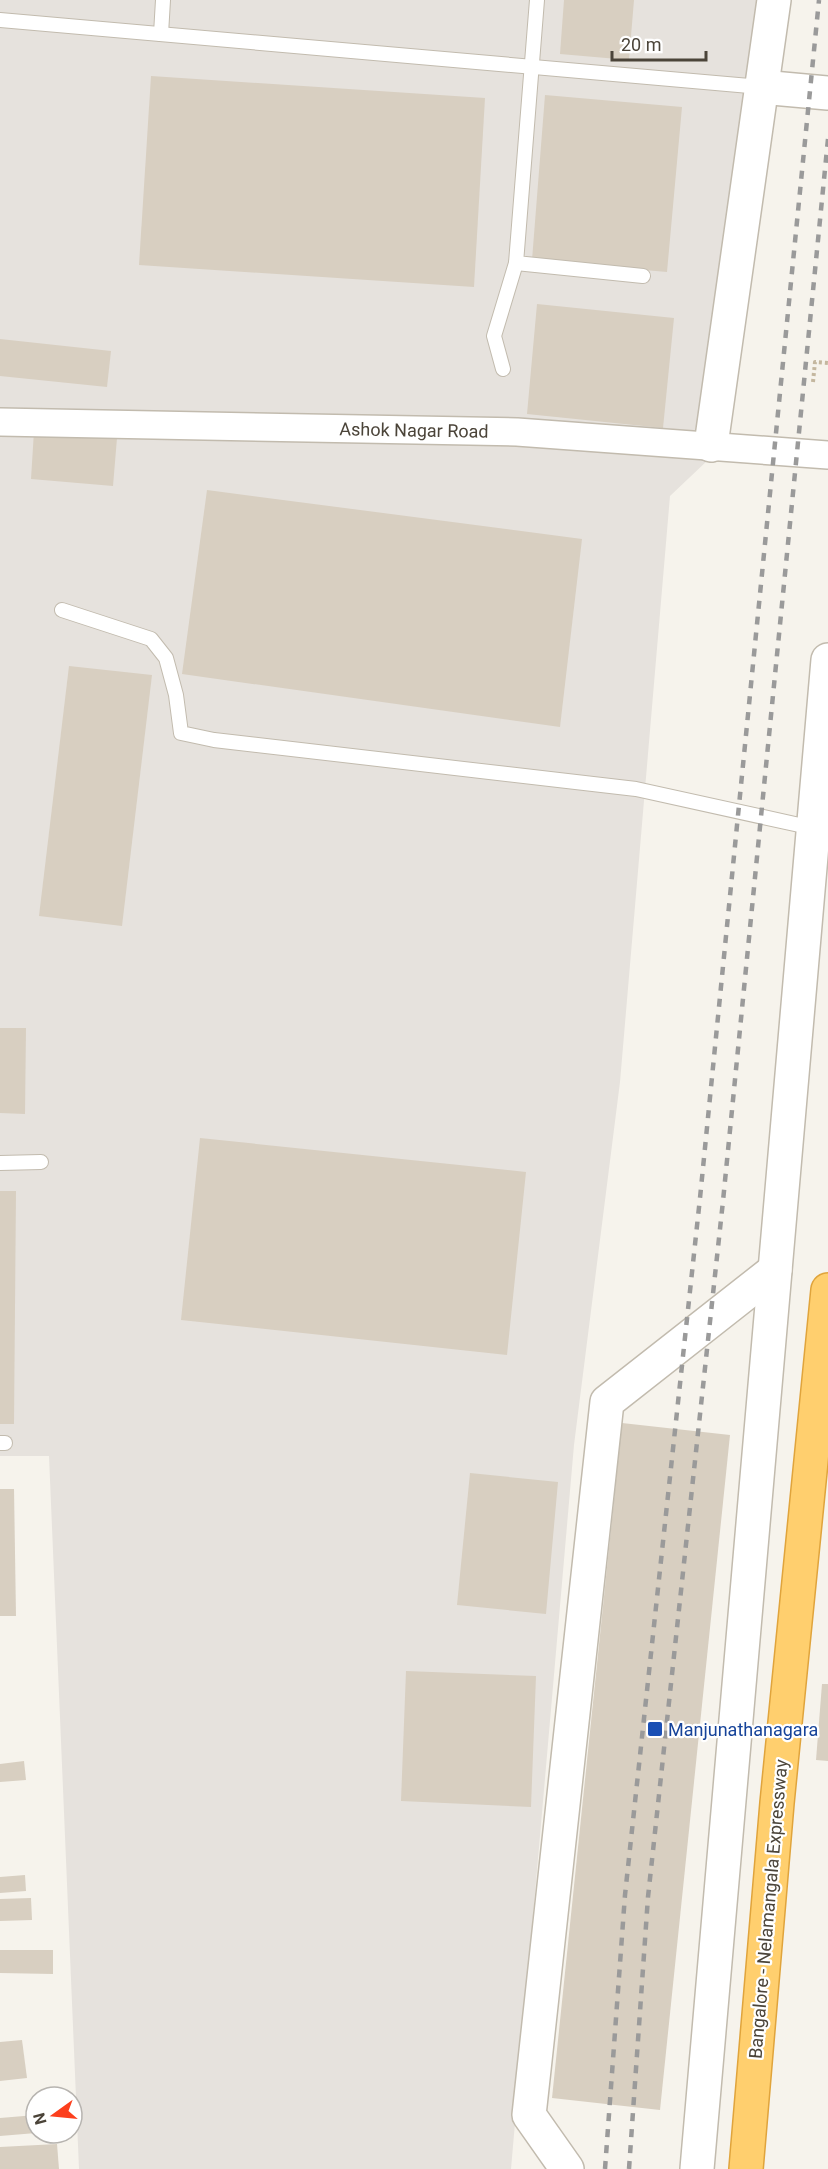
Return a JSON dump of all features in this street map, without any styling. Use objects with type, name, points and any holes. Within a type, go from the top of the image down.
[{"type":"highway","name":"Bangalore - Nelamangala Expressway","points":[[746,2169],[777,1803],[828,1290]]},
{"type":"street","points":[[711,445],[774,0]]},
{"type":"street","points":[[761,87],[828,93]]},
{"type":"street","name":"Ashok Nagar Road","points":[[0,422],[517,432],[828,455]]},
{"type":"street","points":[[697,2169],[828,660]]},
{"type":"street","points":[[567,2169],[529,2115],[607,1402],[775,1270]]},
{"type":"lane","points":[[160,34],[163,0]]},
{"type":"lane","points":[[503,369],[494,336],[516,263],[537,0]]},
{"type":"lane","points":[[0,20],[761,87]]},
{"type":"lane","points":[[516,263],[643,276]]},
{"type":"lane","points":[[62,610],[151,639],[166,658],[176,694],[181,732],[226,742],[636,789],[813,828]]},
{"type":"lane","points":[[0,1162],[41,1162]]},
{"type":"path","points":[[813,382],[815,362],[828,363]]},
{"type":"shaded area","points":[[0,0],[773,0],[727,442],[670,496],[620,1082],[574,1445],[511,2169],[79,2169],[78,2145],[84,2145],[84,2085],[75,2085],[49,1456],[0,1456]]},
{"type":"building","points":[[564,0],[634,0],[629,60],[560,54]]},
{"type":"building","points":[[151,76],[485,98],[474,287],[139,265]]},
{"type":"building","points":[[545,95],[682,107],[667,272],[532,260]]},
{"type":"building","points":[[537,304],[674,318],[663,428],[527,414]]},
{"type":"building","points":[[0,339],[111,351],[107,387],[0,376]]},
{"type":"building","points":[[34,431],[117,438],[113,486],[31,479]]},
{"type":"building","points":[[207,490],[582,539],[560,727],[182,674]]},
{"type":"building","points":[[69,666],[152,675],[122,926],[39,916]]},
{"type":"building","points":[[0,1028],[26,1028],[25,1114],[0,1113]]},
{"type":"building","points":[[200,1138],[526,1172],[507,1355],[181,1320]]},
{"type":"building","points":[[0,1191],[16,1191],[14,1424],[0,1424]]},
{"type":"building","points":[[622,1423],[730,1435],[660,2110],[552,2098]]},
{"type":"building","points":[[470,1473],[558,1482],[546,1614],[457,1605]]},
{"type":"building","points":[[0,1489],[14,1489],[16,1616],[0,1616]]},
{"type":"building","points":[[406,1671],[536,1676],[531,1807],[401,1801]]},
{"type":"building","points":[[822,1684],[828,1684],[828,1761],[816,1760]]},
{"type":"building","points":[[24,1761],[26,1780],[0,1782],[0,1764]]},
{"type":"building","points":[[25,1875],[26,1891],[0,1893],[0,1877]]},
{"type":"building","points":[[31,1898],[32,1920],[0,1921],[0,1899]]},
{"type":"building","points":[[0,1950],[53,1950],[53,1974],[0,1973]]},
{"type":"building","points":[[22,2040],[27,2078],[0,2081],[0,2042]]},
{"type":"building","points":[[24,2116],[24,2134],[0,2136],[0,2118]]},
{"type":"building","points":[[57,2145],[59,2169],[0,2169],[0,2147]]},
{"type":"railway","points":[[605,2169],[625,1895],[700,1198],[819,0]]},
{"type":"railway","points":[[629,2169],[648,1897],[723,1201],[828,139]]},
{"type":"place","name":"Manjunathanagara","points":[[655,1729]]}]
